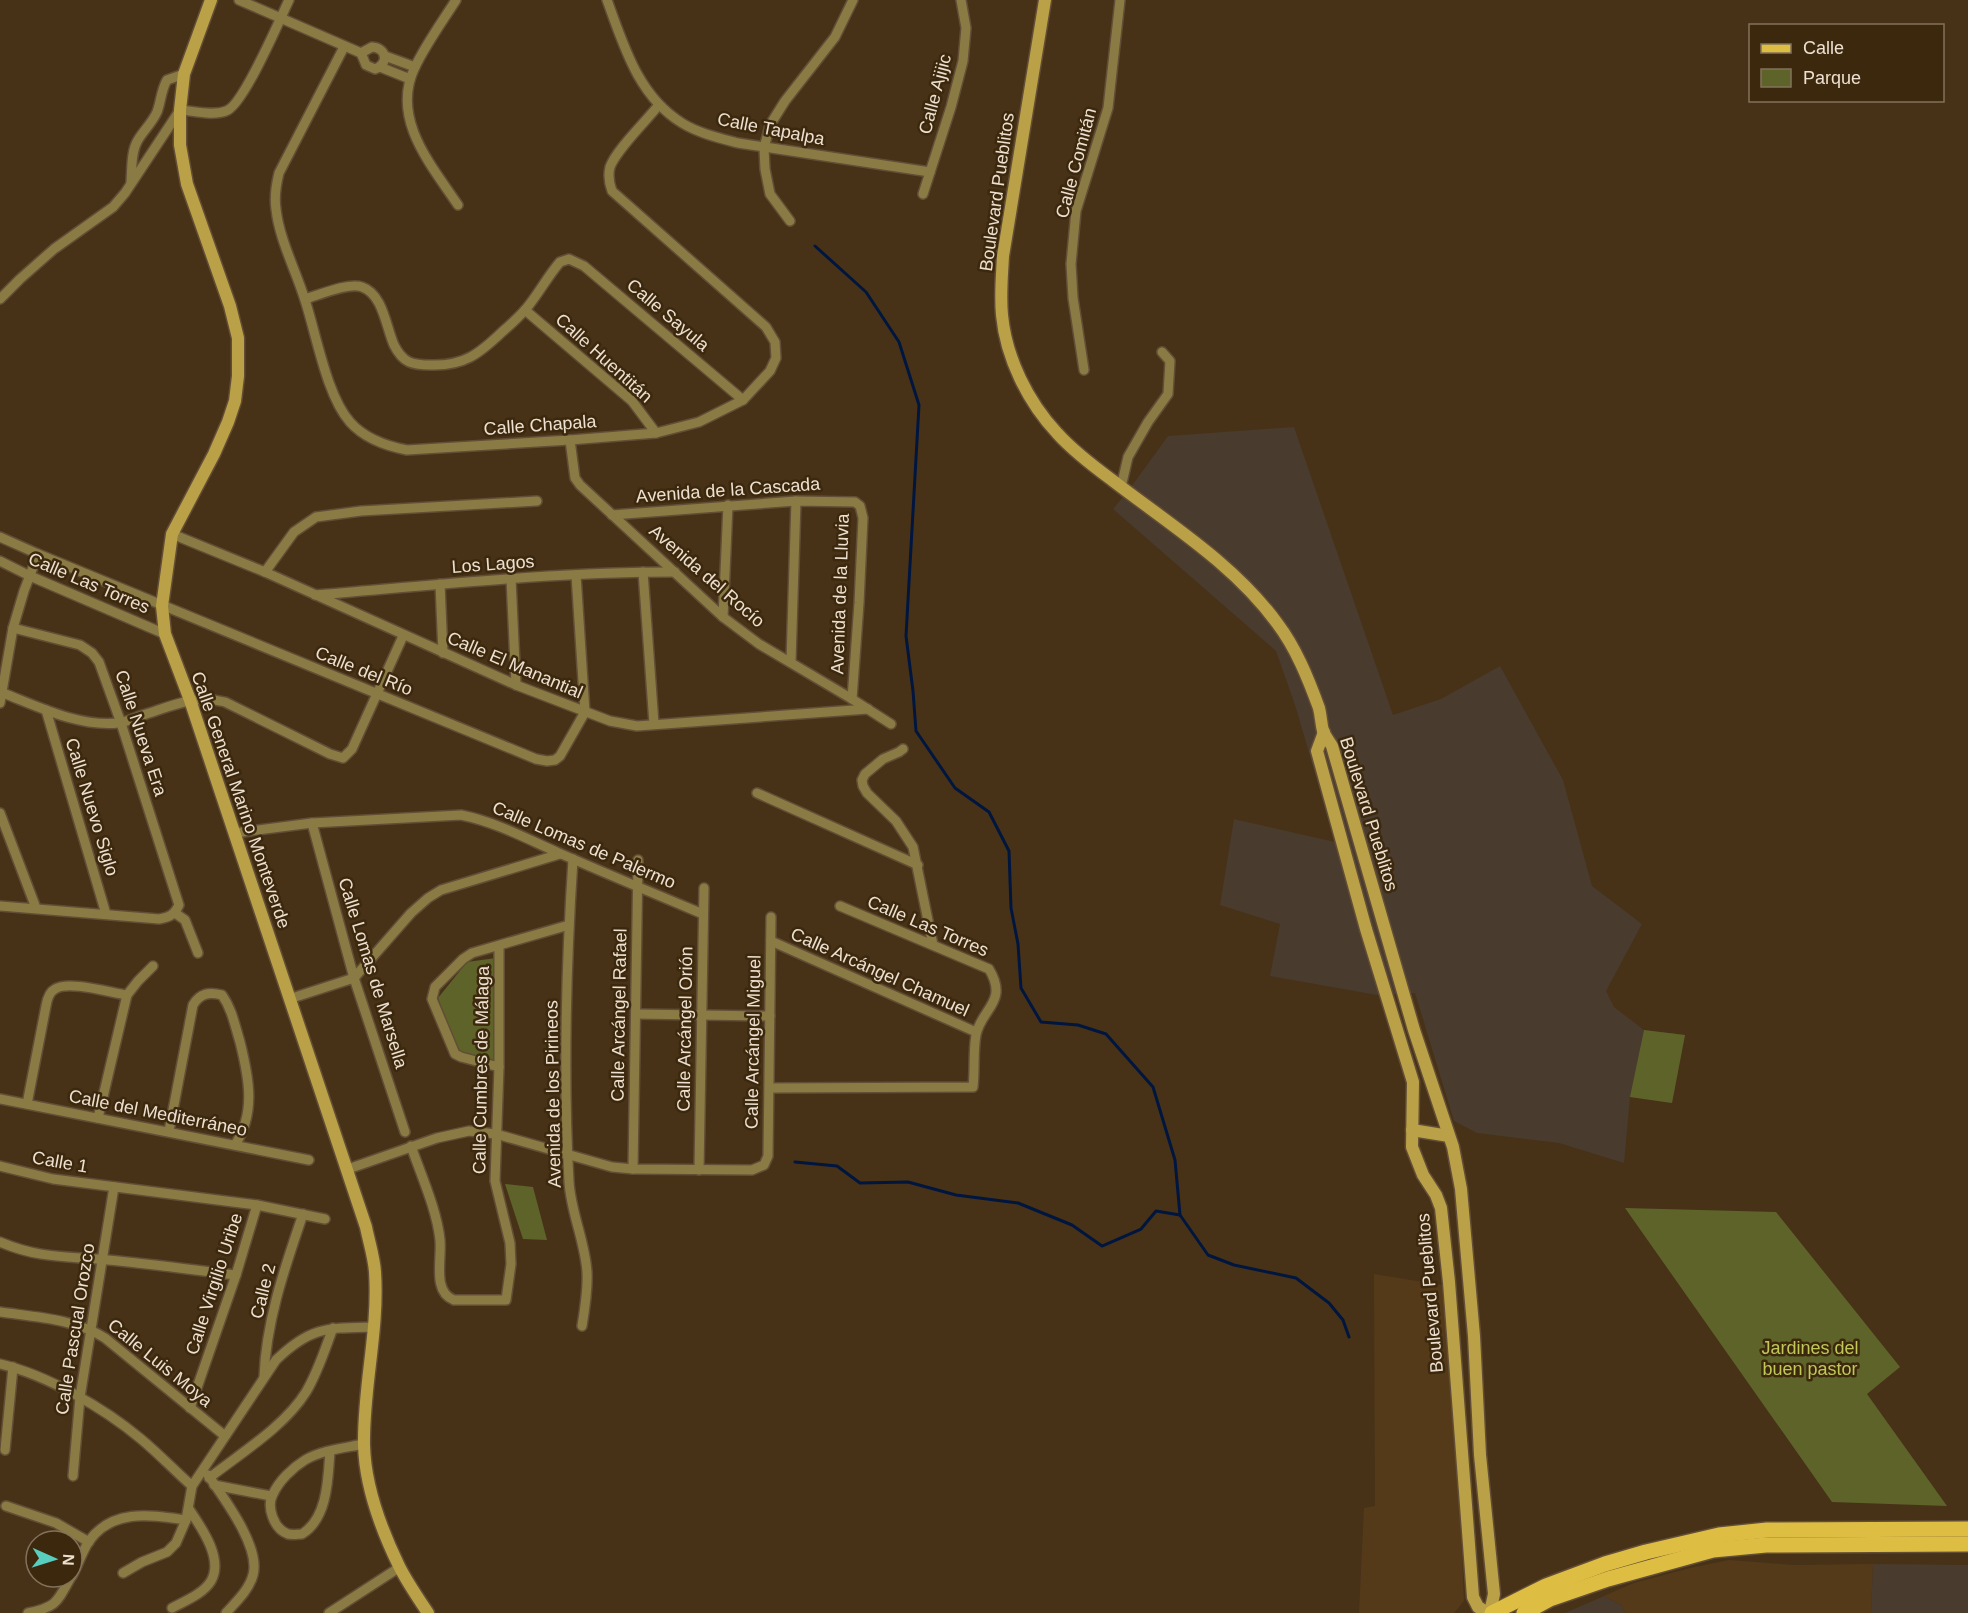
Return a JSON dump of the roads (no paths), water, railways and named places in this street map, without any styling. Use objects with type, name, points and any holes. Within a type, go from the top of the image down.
[{"type":"main road","points":[[1490,1613],[1546,1586],[1605,1564],[1719,1535],[1767,1530],[1968,1529]]},
{"type":"main road","points":[[1524,1613],[1550,1599],[1608,1578],[1713,1550],[1766,1545],[1940,1543],[1968,1545]]},
{"type":"street","name":"Calle General Marino Monteverde","points":[[211,0],[184,74],[180,111],[180,145],[187,184],[230,306],[238,338],[239,354],[235,401],[228,422],[214,454],[171,534],[162,606],[165,634],[190,700],[366,1227],[373,1260],[375,1290],[364,1444],[367,1472],[372,1494],[400,1567],[428,1613]]},
{"type":"street","points":[[239,0],[361,53]]},
{"type":"street","points":[[0,299],[54,249],[113,207],[180,111],[218,112],[234,107],[290,0]]},
{"type":"street","points":[[456,0],[415,67],[406,101],[411,127],[426,159],[458,206]]},
{"type":"street","name":"Calle Tapalpa","points":[[607,0],[627,56],[642,84],[658,106],[683,124],[715,137],[764,148],[930,172]]},
{"type":"street","points":[[790,221],[770,194],[764,148],[770,125],[784,101],[836,37],[854,0]]},
{"type":"street","name":"Calle Ajijic","points":[[923,194],[963,61],[966,28],[961,0]]},
{"type":"street","name":"Boulevard Pueblitos","points":[[1045,0],[1003,256],[1001,289],[1006,338],[1020,379],[1041,414],[1057,434],[1088,462],[1214,558],[1247,589],[1277,623],[1307,675],[1320,712],[1324,732],[1332,746],[1414,1030],[1449,1136],[1459,1179],[1474,1336],[1480,1455],[1494,1588],[1494,1600],[1490,1613],[1478,1607],[1473,1597],[1449,1282],[1441,1208],[1437,1195],[1423,1175],[1412,1147],[1413,1082],[1366,929],[1317,751],[1324,732]]},
{"type":"street","name":"Calle Comitán","points":[[1084,370],[1073,298],[1071,264],[1076,211],[1108,108],[1120,0]]},
{"type":"street","name":"Calle Chapala","points":[[344,46],[279,172],[275,189],[278,223],[305,299],[333,394],[351,423],[369,437],[388,446],[407,450],[656,433],[699,422],[743,400],[770,371],[776,358],[775,342],[766,327],[612,191],[609,169],[615,158],[658,106]]},
{"type":"street","points":[[361,53],[372,47],[378,47],[385,56],[380,67]]},
{"type":"street","points":[[361,53],[362,60],[370,68],[380,67],[410,79]]},
{"type":"street","points":[[385,56],[415,67]]},
{"type":"street","points":[[131,184],[137,141],[155,117],[167,80],[184,74]]},
{"type":"street","name":"Calle Sayula","points":[[525,310],[560,262],[569,260],[584,266],[743,400]]},
{"type":"street","points":[[305,299],[353,285],[363,287],[377,299],[394,344],[402,358],[413,364],[426,365],[468,360],[482,351],[525,310]]},
{"type":"street","name":"Calle Huentitán","points":[[525,310],[632,401],[656,433]]},
{"type":"street","points":[[1121,487],[1128,457],[1148,422],[1168,394],[1170,361],[1162,352]]},
{"type":"street","name":"Avenida del Rocío","points":[[570,440],[575,478],[580,485],[723,617],[759,644],[891,724]]},
{"type":"street","name":"Avenida de la Cascada","points":[[612,515],[728,505],[847,500]]},
{"type":"street","name":"Avenida de la Lluvia","points":[[847,500],[860,506],[863,518],[852,699]]},
{"type":"street","points":[[265,572],[294,532],[316,518],[361,511],[537,501]]},
{"type":"street","points":[[791,662],[796,501]]},
{"type":"street","points":[[723,617],[728,505]]},
{"type":"street","name":"Calle El Manantial","points":[[171,534],[265,572],[516,685],[624,725],[868,710]]},
{"type":"street","name":"Calle Las Torres","points":[[0,537],[162,606]]},
{"type":"street","points":[[0,703],[13,627],[38,554]]},
{"type":"street","name":"Calle Las Torres","points":[[0,561],[165,634]]},
{"type":"street","points":[[643,572],[654,724]]},
{"type":"street","name":"Los Lagos","points":[[314,595],[511,579],[675,572]]},
{"type":"street","points":[[576,575],[585,712]]},
{"type":"street","points":[[511,579],[516,685]]},
{"type":"street","points":[[441,584],[443,653]]},
{"type":"street","name":"Calle del Río","points":[[162,606],[536,759],[555,760],[564,752],[585,712]]},
{"type":"street","name":"Calle Nueva Era","points":[[13,627],[80,645],[92,653],[104,672],[177,909],[185,920],[198,953]]},
{"type":"street","points":[[2,691],[46,710],[90,723],[121,723],[190,700],[211,698],[225,702],[330,754],[343,758],[352,749],[403,636]]},
{"type":"street","name":"Calle Nuevo Siglo","points":[[46,710],[106,914]]},
{"type":"street","points":[[903,749],[883,759],[865,774],[862,780],[867,793],[896,822],[913,847],[933,945]]},
{"type":"street","points":[[757,793],[918,865]]},
{"type":"street","points":[[0,813],[36,908]]},
{"type":"street","name":"Calle Lomas de Palermo","points":[[235,833],[312,823],[461,815],[478,818],[502,827],[638,888],[703,914]]},
{"type":"street","name":"Calle Lomas de Marsella","points":[[312,823],[354,978],[405,1132]]},
{"type":"street","points":[[288,999],[354,978],[396,929],[428,898],[454,886],[560,854]]},
{"type":"street","name":"Avenida de los Pirineos","points":[[573,859],[566,1030],[568,1154],[571,1200],[587,1270],[582,1326]]},
{"type":"street","name":"Calle Arcángel Rafael","points":[[633,1169],[638,860]]},
{"type":"street","name":"Calle Arcángel Orión","points":[[699,1170],[704,888]]},
{"type":"street","points":[[0,906],[159,918],[169,917],[177,909]]},
{"type":"street","name":"Calle Las Torres","points":[[770,1088],[973,1087],[976,1032],[995,997],[996,987],[989,969],[840,906]]},
{"type":"street","name":"Calle Arcángel Miguel","points":[[699,1170],[752,1170],[764,1165],[768,1156],[771,917]]},
{"type":"street","points":[[1366,929],[1383,923]]},
{"type":"street","points":[[499,1067],[455,1054],[432,999],[435,987],[462,959],[472,953],[569,925]]},
{"type":"street","name":"Calle Arcángel Chamuel","points":[[771,941],[976,1032]]},
{"type":"street","name":"Calle Cumbres de Málaga","points":[[411,1146],[438,1228],[443,1293],[454,1300],[506,1300],[511,1264],[510,1243],[495,1181],[499,1067],[499,946]]},
{"type":"street","points":[[98,1118],[127,995],[153,966]]},
{"type":"street","points":[[27,1104],[49,994],[55,988],[74,986],[127,995]]},
{"type":"street","points":[[169,1131],[193,1005],[197,998],[203,995],[212,993],[222,995],[229,1005],[249,1084],[248,1115],[245,1128],[235,1145]]},
{"type":"street","points":[[636,1014],[770,1016]]},
{"type":"street","name":"Calle del Mediterráneo","points":[[0,1099],[309,1160]]},
{"type":"street","points":[[1412,1130],[1449,1136]]},
{"type":"street","points":[[348,1169],[411,1146],[469,1131],[496,1134],[612,1167],[699,1170]]},
{"type":"street","name":"Calle 1","points":[[0,1166],[53,1179],[257,1204],[325,1219]]},
{"type":"street","name":"Calle Pascual Orozco","points":[[73,1476],[80,1397],[114,1187]]},
{"type":"street","name":"Calle Virgilio Uribe","points":[[190,1408],[236,1275],[257,1204]]},
{"type":"street","name":"Calle 2","points":[[264,1377],[272,1317],[289,1253],[303,1214]]},
{"type":"street","points":[[0,1242],[30,1253],[48,1256],[104,1259],[236,1275]]},
{"type":"street","name":"Calle Luis Moya","points":[[0,1312],[90,1329],[105,1338],[225,1436]]},
{"type":"street","points":[[123,1573],[167,1552],[176,1543],[186,1520],[192,1486],[276,1360],[307,1335],[333,1328],[374,1327]]},
{"type":"street","points":[[212,1481],[297,1405],[315,1377],[333,1328]]},
{"type":"street","points":[[0,1364],[13,1367],[80,1397],[139,1437],[192,1486]]},
{"type":"street","points":[[5,1450],[13,1367]]},
{"type":"street","points":[[1458,1407],[1463,1411],[1469,1411],[1477,1404]]},
{"type":"street","points":[[330,1451],[319,1516],[309,1530],[302,1534],[287,1533],[274,1521],[271,1496],[292,1470],[305,1460],[330,1451],[364,1444]]},
{"type":"street","points":[[1462,1456],[1470,1446],[1474,1447],[1480,1455]]},
{"type":"street","points":[[202,1469],[231,1508],[244,1534],[253,1560],[254,1570],[251,1581],[237,1602],[226,1613]]},
{"type":"street","points":[[212,1481],[271,1496]]},
{"type":"street","points":[[6,1506],[56,1523],[89,1542]]},
{"type":"street","points":[[172,1608],[204,1589],[211,1581],[213,1574],[212,1553],[189,1509]]},
{"type":"street","points":[[84,1552],[99,1531],[111,1522],[125,1517],[151,1515],[186,1520]]},
{"type":"street","points":[[329,1613],[400,1567]]},
{"type":"street","points":[[28,1613],[50,1607],[58,1600],[64,1589]]},
{"type":"waterway","points":[[815,246],[866,292],[899,342],[919,405],[906,636],[916,731],[955,788],[989,812],[1009,851],[1011,908],[1018,944],[1021,988],[1041,1022],[1078,1025],[1106,1034],[1153,1087],[1175,1160],[1180,1215],[1208,1255],[1234,1265],[1296,1278],[1329,1303],[1343,1320],[1349,1337]]},
{"type":"waterway","points":[[795,1162],[837,1166],[860,1183],[908,1182],[956,1195],[1018,1203],[1072,1225],[1102,1246],[1141,1229],[1156,1211],[1180,1215]]},
{"type":"park label","name":"Jardines del buen pastor","points":[[1810,1358]]}]
